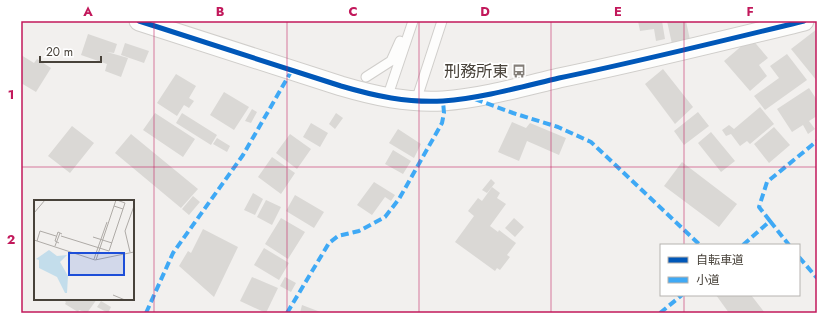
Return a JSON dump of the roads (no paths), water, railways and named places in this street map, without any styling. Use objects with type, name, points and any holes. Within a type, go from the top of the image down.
[{"type":"street","points":[[139,21],[341,86],[388,98],[416,101],[443,101],[472,97],[622,65],[804,21]]},
{"type":"lane","points":[[366,77],[391,61],[397,51],[407,21]]},
{"type":"lane","points":[[388,98],[413,21]]},
{"type":"lane","points":[[416,101],[442,21]]},
{"type":"place","name":"刑務所東","points":[[519,71]]}]
